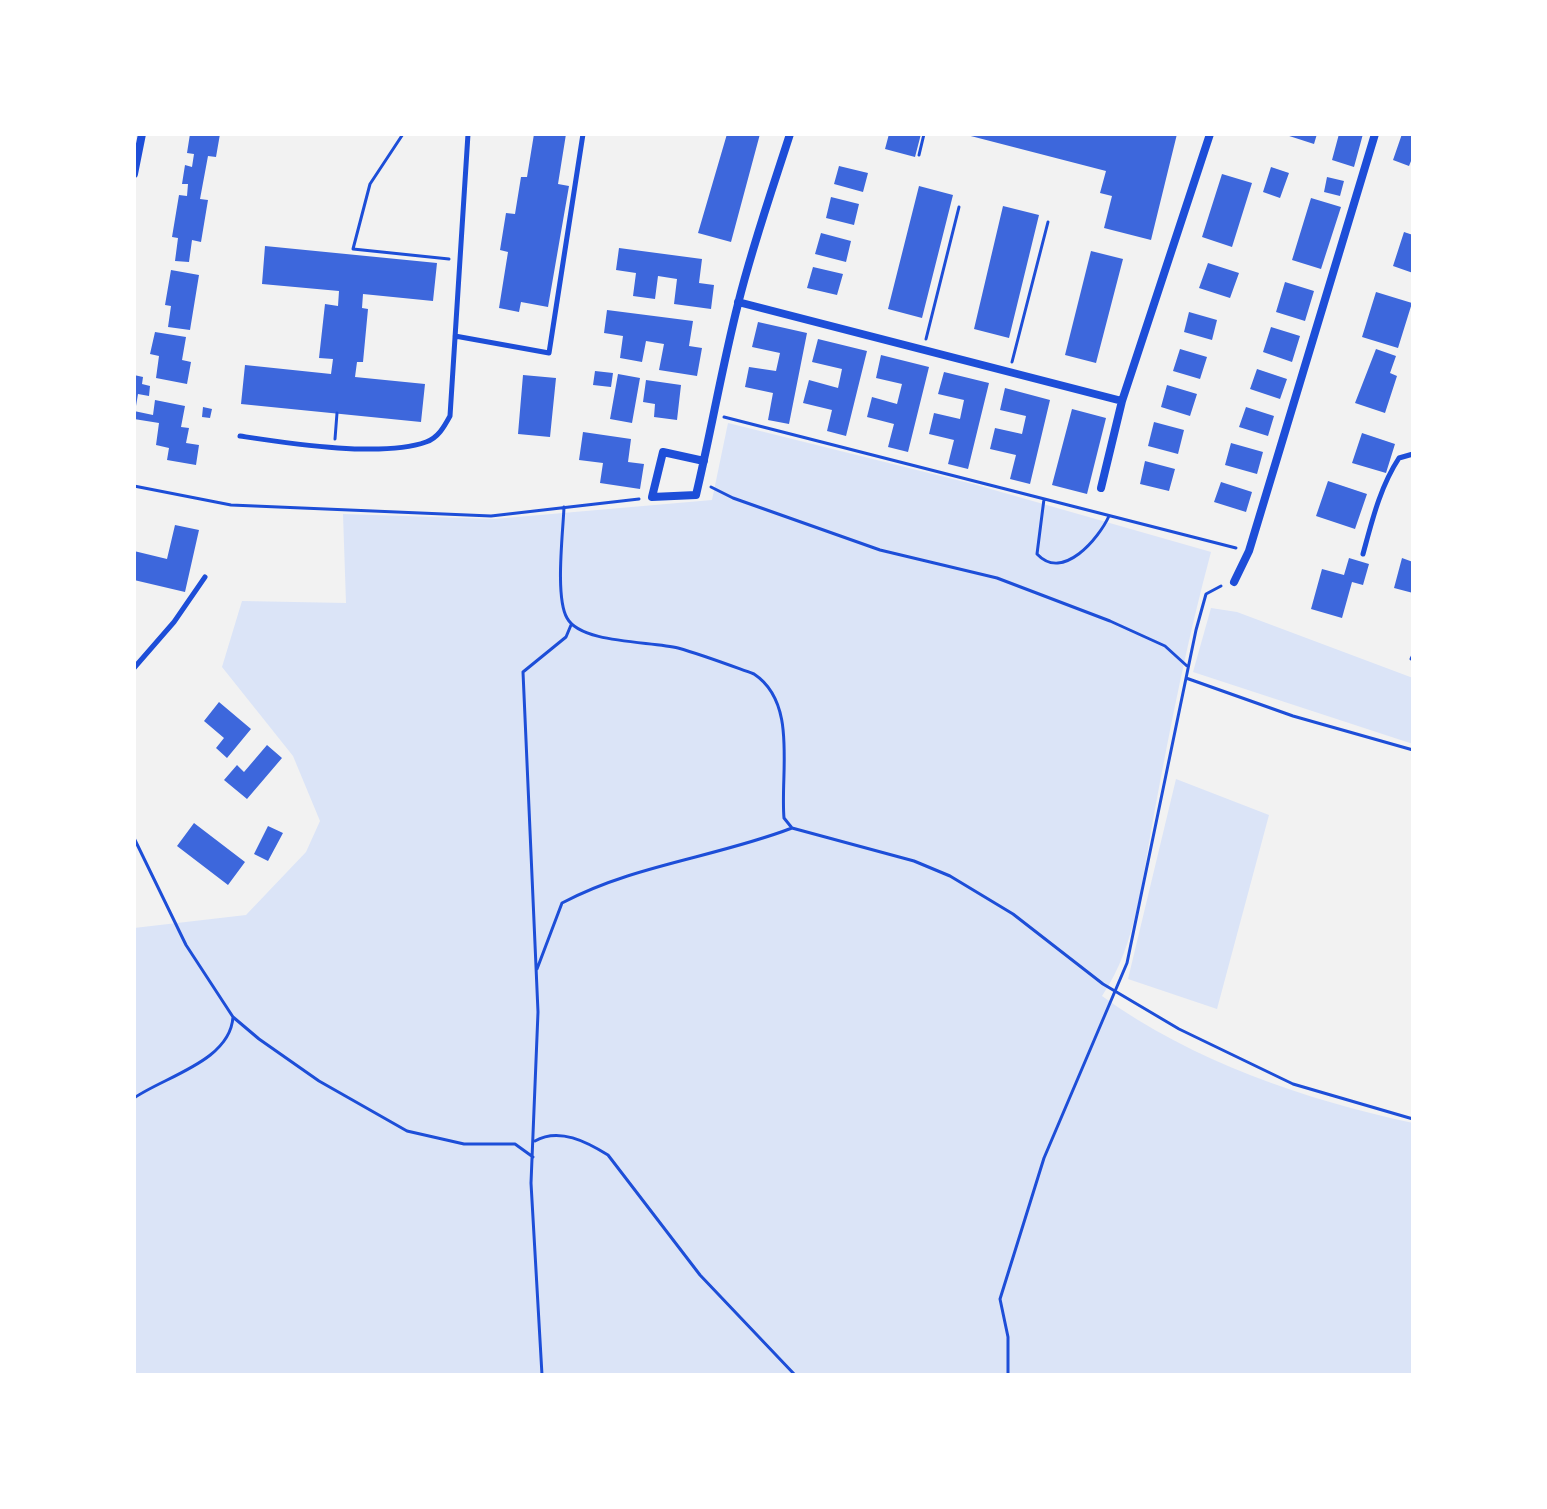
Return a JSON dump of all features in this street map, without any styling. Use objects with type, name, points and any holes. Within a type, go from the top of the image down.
[{"type":"street","points":[[134,174],[142,134]]},
{"type":"street","points":[[704,461],[663,452],[652,497],[696,495],[700,481],[738,302],[790,134]]},
{"type":"street","points":[[1101,488],[1122,401],[1210,134]]},
{"type":"street","points":[[1234,582],[1249,551],[1375,134]]},
{"type":"street","points":[[738,302],[1122,401]]},
{"type":"lane","points":[[240,436],[334,446],[410,446],[428,442],[441,432],[450,416],[468,134]]},
{"type":"lane","points":[[455,336],[549,353],[583,134]]},
{"type":"lane","points":[[1363,554],[1381,491],[1399,458],[1413,454]]},
{"type":"lane","points":[[134,668],[174,622],[205,577]]},
{"type":"path","points":[[403,134],[370,184],[352,252],[460,260]]},
{"type":"path","points":[[919,155],[924,134]]},
{"type":"path","points":[[924,350],[959,207]]},
{"type":"path","points":[[1009,372],[1048,222]]},
{"type":"path","points":[[334,446],[337,413]]},
{"type":"path","points":[[713,414],[1249,551]]},
{"type":"path","points":[[700,481],[733,498],[880,550],[973,571],[1065,603],[1165,646],[1187,666]]},
{"type":"path","points":[[134,486],[231,505],[491,516],[652,497]]},
{"type":"path","points":[[1044,499],[1036,546],[1037,554],[1048,562],[1062,562],[1088,547],[1109,515]]},
{"type":"path","points":[[564,507],[562,598],[565,616],[571,625],[612,640],[675,647],[764,680],[778,700],[782,718],[781,791],[784,818],[792,828]]},
{"type":"path","points":[[1008,1375],[1008,1337],[1000,1299],[1044,1158],[1127,963],[1187,666],[1206,594],[1212,589]]},
{"type":"path","points":[[542,1375],[533,1157],[536,971],[523,672],[566,637],[571,625]]},
{"type":"path","points":[[1186,678],[1293,716],[1413,750]]},
{"type":"path","points":[[536,971],[562,903],[593,887],[755,842],[792,828],[914,861],[950,876],[1013,914],[1085,971],[1179,1029],[1293,1084],[1413,1119]]},
{"type":"path","points":[[134,838],[186,945],[233,1017],[319,1081],[407,1131],[464,1144],[515,1144],[533,1157]]},
{"type":"path","points":[[134,1098],[217,1050],[232,1031],[233,1017]]},
{"type":"path","points":[[533,1143],[563,1135],[589,1143],[608,1155],[700,1275],[795,1375]]},
{"type":"shaded area","points":[[728,423],[973,484],[1211,552],[1174,712],[1138,906],[1124,954],[1102,996],[1173,1040],[1211,1059],[1332,1103],[1413,1123],[1413,1375],[134,1375],[134,928],[246,915],[306,852],[320,821],[293,756],[222,667],[242,601],[346,603],[343,514],[494,519],[712,500]]},
{"type":"shaded area","points":[[1211,608],[1237,612],[1413,678],[1413,744],[1193,672]]},
{"type":"shaded area","points":[[1176,779],[1269,815],[1217,1009],[1128,979]]},
{"type":"building","points":[[190,134],[220,134],[216,157],[208,156],[200,199],[208,200],[201,242],[192,240],[189,262],[175,261],[178,238],[172,237],[179,195],[187,196],[188,184],[182,184],[185,165],[192,167],[194,154],[187,153]]},
{"type":"building","points":[[534,134],[566,134],[558,184],[569,186],[548,307],[521,302],[519,312],[499,308],[508,252],[500,250],[506,213],[515,214],[521,177],[527,177]]},
{"type":"building","points":[[727,134],[760,134],[731,242],[698,233]]},
{"type":"building","points":[[889,134],[921,134],[915,157],[885,149]]},
{"type":"building","points":[[963,134],[1177,134],[1151,240],[1104,228],[1112,196],[1100,193],[1106,171]]},
{"type":"building","points":[[1283,134],[1317,134],[1314,144]]},
{"type":"building","points":[[1339,134],[1363,134],[1354,167],[1332,160]]},
{"type":"building","points":[[1402,134],[1413,134],[1413,156],[1409,166],[1393,160]]},
{"type":"building","points":[[839,166],[868,173],[863,192],[834,184]]},
{"type":"building","points":[[1271,167],[1289,173],[1280,198],[1263,192]]},
{"type":"building","points":[[1222,174],[1252,183],[1232,247],[1202,237]]},
{"type":"building","points":[[1327,177],[1344,181],[1340,196],[1324,192]]},
{"type":"building","points":[[919,186],[953,195],[922,318],[888,309]]},
{"type":"building","points":[[831,197],[859,204],[854,225],[826,218]]},
{"type":"building","points":[[1311,198],[1341,207],[1321,269],[1292,260]]},
{"type":"building","points":[[1003,206],[1039,215],[1009,338],[974,329]]},
{"type":"building","points":[[1404,232],[1413,235],[1413,273],[1393,266]]},
{"type":"building","points":[[821,233],[851,241],[846,262],[815,254]]},
{"type":"building","points":[[265,246],[437,263],[433,301],[363,294],[362,308],[368,309],[363,362],[357,362],[355,377],[425,384],[421,422],[241,404],[245,365],[331,374],[333,359],[319,358],[325,304],[338,306],[339,291],[262,284]]},
{"type":"building","points":[[619,248],[702,259],[699,283],[714,285],[711,309],[674,304],[677,279],[658,276],[655,299],[633,296],[636,273],[616,270]]},
{"type":"building","points":[[1091,251],[1123,259],[1096,363],[1065,355]]},
{"type":"building","points":[[1208,263],[1239,273],[1230,298],[1199,288]]},
{"type":"building","points":[[813,267],[843,274],[837,295],[807,288]]},
{"type":"building","points":[[171,270],[199,275],[190,330],[168,327],[171,306],[165,305]]},
{"type":"building","points":[[1285,282],[1314,291],[1305,321],[1276,312]]},
{"type":"building","points":[[1376,292],[1412,303],[1398,348],[1362,337]]},
{"type":"building","points":[[607,310],[693,321],[689,346],[702,348],[697,376],[659,370],[664,344],[646,341],[642,362],[620,358],[623,336],[604,333]]},
{"type":"building","points":[[1189,312],[1217,320],[1212,340],[1184,332]]},
{"type":"building","points":[[758,322],[807,333],[789,424],[768,420],[773,393],[745,387],[749,367],[776,371],[780,353],[752,347]]},
{"type":"building","points":[[1271,327],[1300,336],[1292,362],[1263,352]]},
{"type":"building","points":[[155,332],[186,337],[182,360],[191,362],[187,384],[156,378],[159,356],[150,354]]},
{"type":"building","points":[[818,339],[867,351],[846,436],[827,431],[832,410],[803,403],[809,380],[838,388],[842,369],[812,362]]},
{"type":"building","points":[[1180,349],[1207,357],[1200,379],[1173,371]]},
{"type":"building","points":[[1376,349],[1396,356],[1390,373],[1397,376],[1385,413],[1355,403]]},
{"type":"building","points":[[881,355],[929,367],[908,452],[888,447],[894,424],[867,417],[872,397],[897,404],[902,384],[876,378]]},
{"type":"building","points":[[1257,369],[1287,379],[1280,399],[1250,389]]},
{"type":"building","points":[[595,371],[613,373],[611,387],[593,385]]},
{"type":"building","points":[[944,372],[989,383],[968,469],[948,464],[954,440],[929,434],[934,413],[960,419],[964,400],[938,394]]},
{"type":"building","points":[[618,374],[640,378],[632,423],[610,419]]},
{"type":"building","points":[[134,375],[143,377],[142,384],[150,386],[149,396],[138,394],[136,406]]},
{"type":"building","points":[[523,375],[556,378],[550,437],[518,434]]},
{"type":"building","points":[[646,380],[681,385],[677,420],[654,417],[655,404],[643,402]]},
{"type":"building","points":[[1167,385],[1197,394],[1190,416],[1161,407]]},
{"type":"building","points":[[1005,388],[1050,400],[1030,484],[1010,479],[1016,455],[990,449],[995,428],[1022,434],[1026,416],[1000,410]]},
{"type":"building","points":[[155,400],[185,406],[181,427],[189,428],[186,443],[199,445],[196,465],[167,460],[169,448],[156,445],[159,423],[134,419],[134,411],[153,415]]},
{"type":"building","points":[[203,407],[212,409],[210,418],[202,417]]},
{"type":"building","points":[[1246,407],[1274,416],[1268,436],[1239,427]]},
{"type":"building","points":[[1072,409],[1106,418],[1087,494],[1052,485]]},
{"type":"building","points":[[1154,422],[1184,430],[1178,454],[1148,446]]},
{"type":"building","points":[[583,432],[631,439],[628,462],[644,464],[640,489],[600,483],[603,463],[579,460]]},
{"type":"building","points":[[1362,433],[1395,444],[1386,473],[1352,463]]},
{"type":"building","points":[[1231,443],[1263,452],[1257,474],[1225,465]]},
{"type":"building","points":[[1145,461],[1175,469],[1169,491],[1140,484]]},
{"type":"building","points":[[1328,481],[1367,494],[1355,529],[1316,516]]},
{"type":"building","points":[[1221,482],[1252,492],[1246,512],[1214,502]]},
{"type":"building","points":[[175,525],[199,530],[185,592],[134,580],[134,551],[167,559]]},
{"type":"building","points":[[1349,558],[1369,564],[1363,585],[1352,582],[1342,618],[1311,609],[1322,569],[1344,575]]},
{"type":"building","points":[[1402,558],[1413,562],[1413,593],[1394,588]]},
{"type":"building","points":[[219,702],[251,729],[227,758],[216,748],[224,738],[204,721]]},
{"type":"building","points":[[267,745],[282,758],[247,799],[224,780],[237,765],[244,772]]},
{"type":"building","points":[[194,823],[245,862],[228,885],[177,846]]},
{"type":"building","points":[[268,826],[283,833],[268,861],[254,854]]}]
